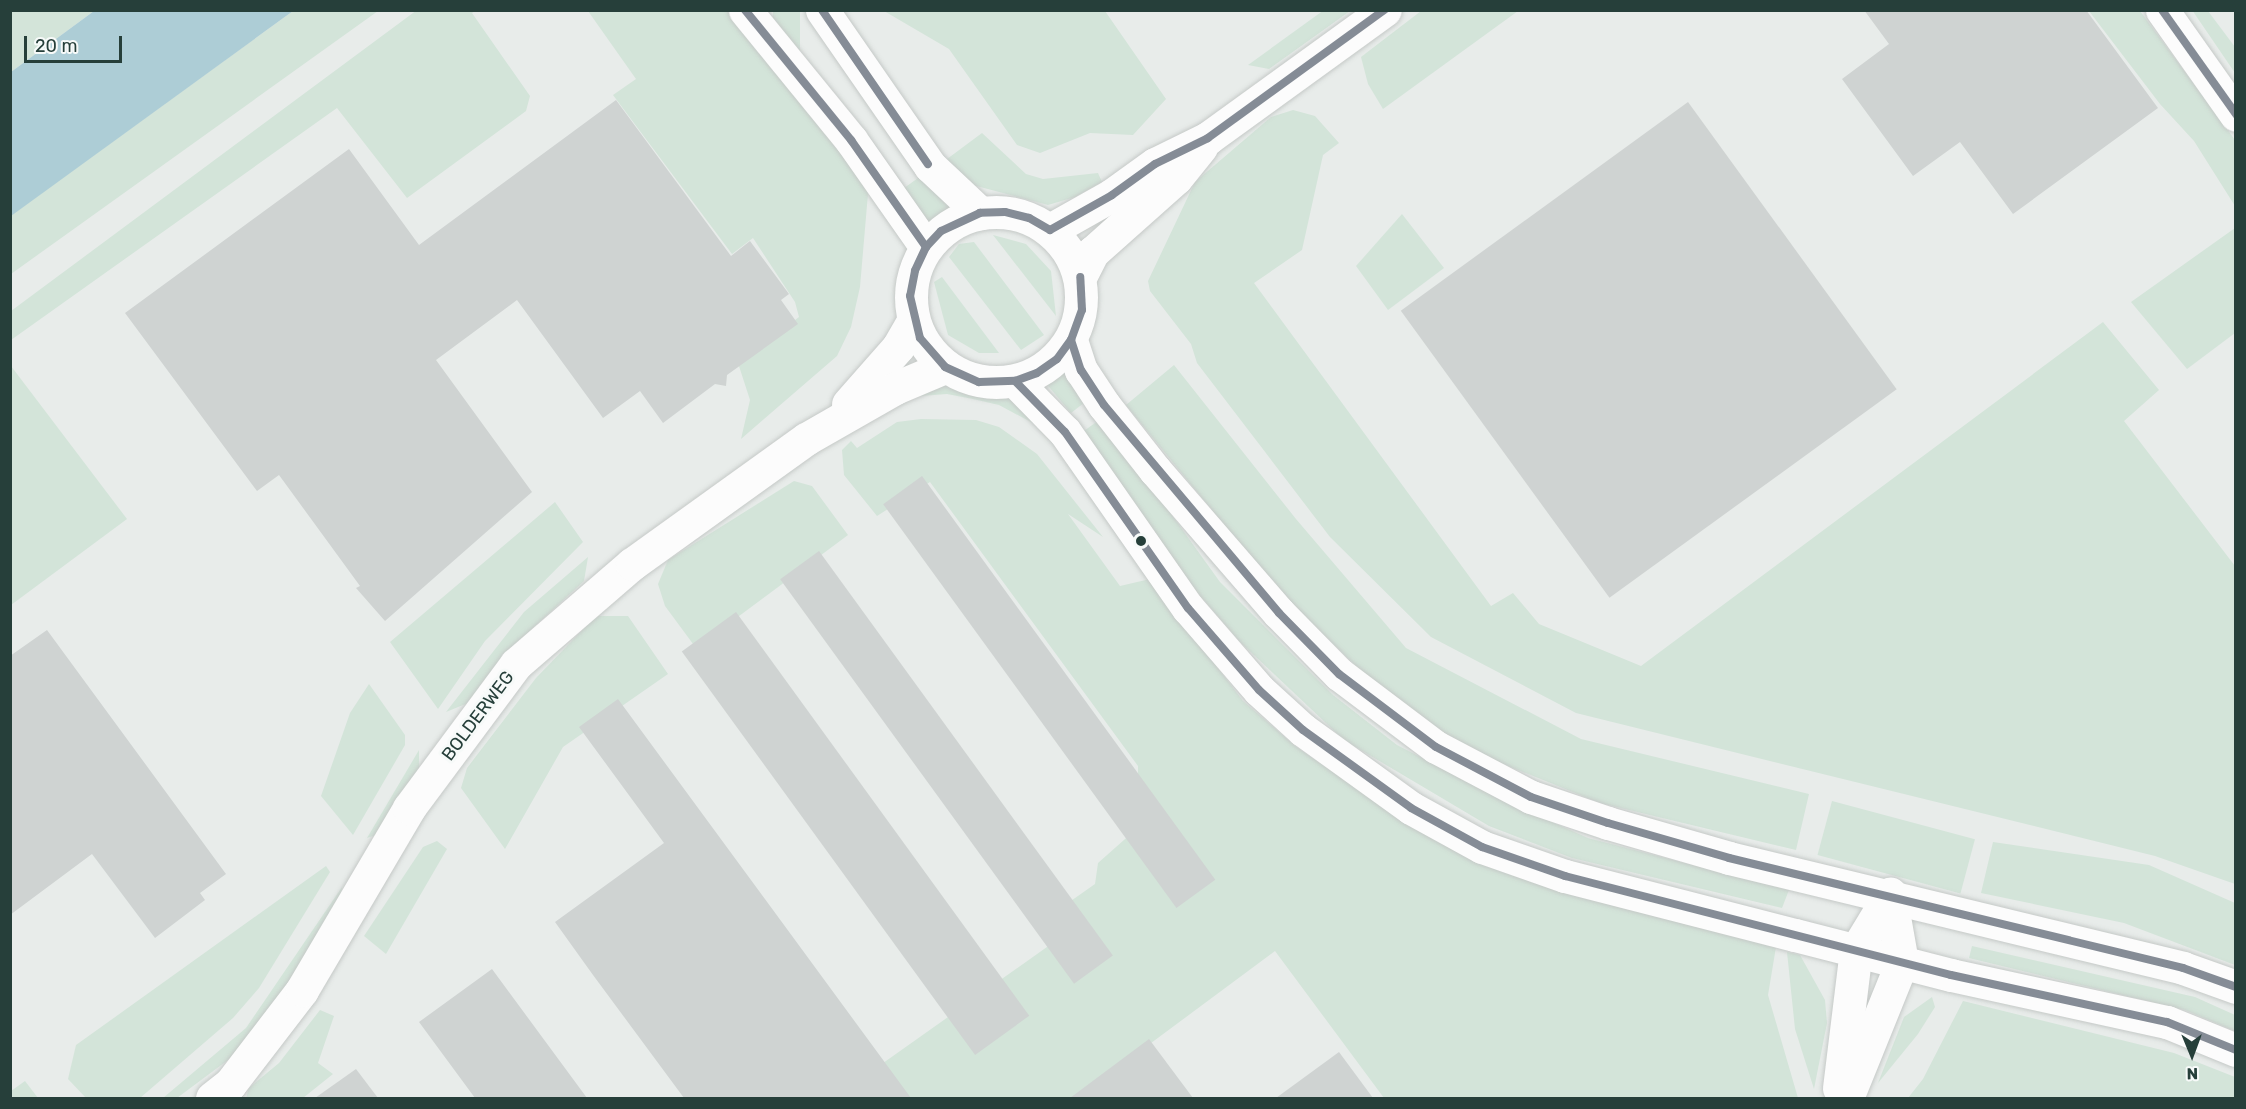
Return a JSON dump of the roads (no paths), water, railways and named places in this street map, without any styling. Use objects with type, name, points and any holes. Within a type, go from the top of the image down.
[{"type":"main road","points":[[745,10],[851,140],[926,247]]},
{"type":"main road","points":[[822,10],[930,166],[980,213]]},
{"type":"main road","points":[[1050,230],[1112,195],[1155,164],[1208,138],[1385,10]]},
{"type":"main road","points":[[2162,10],[2235,115]]},
{"type":"main road","points":[[1080,277],[1093,252],[1176,178],[1208,138]]},
{"type":"main road","points":[[1005,212],[1029,218],[1050,230],[1069,252],[1080,277],[1082,310],[1071,340],[1047,366],[1015,381],[979,382],[945,366],[920,338],[914,321],[910,296],[915,270],[926,247],[941,231],[980,213],[1005,212]]},
{"type":"main road","name":"BOLDERWEG","points":[[835,419],[898,347],[914,321]]},
{"type":"main road","points":[[1071,340],[1081,370],[1104,405],[1155,470],[1279,613],[1339,674],[1436,747],[1531,797],[1608,823],[1728,858],[1890,894],[2183,968],[2235,987]]},
{"type":"main road","name":"BOLDERWEG","points":[[212,1098],[230,1083],[302,990],[409,808],[516,664],[632,564],[835,419],[923,374],[945,366]]},
{"type":"main road","points":[[1015,381],[1065,432],[1188,608],[1259,690],[1303,730],[1411,808],[1482,847],[1565,876],[1902,962],[2167,1022],[2235,1050]]},
{"type":"main road","points":[[1838,1098],[1856,950],[1890,894]]},
{"type":"main road","points":[[1847,1098],[1902,962],[1890,894]]},
{"type":"water","points":[[94,11],[293,11],[11,216],[11,72]]}]
